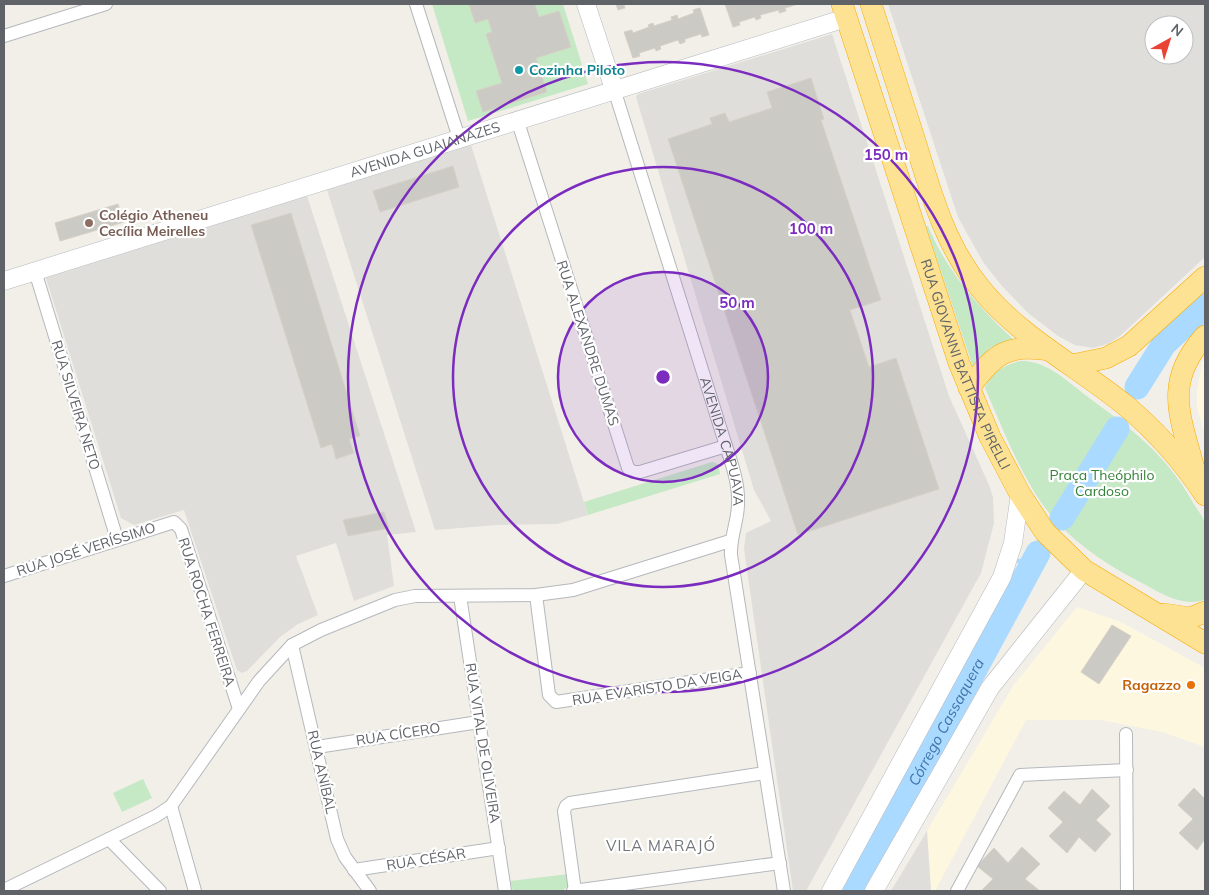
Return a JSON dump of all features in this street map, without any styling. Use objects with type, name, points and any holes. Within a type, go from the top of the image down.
[{"type":"highway","points":[[871,4],[941,222],[953,246],[981,289],[1020,328],[1072,365],[1144,421],[1161,438],[1202,490]]},
{"type":"highway","name":"RUA GIOVANNI BATTISTA PIRELLI","points":[[844,11],[937,297],[969,388],[990,437],[1020,494],[1045,532],[1084,570],[1205,643]]},
{"type":"highway","points":[[1072,365],[1106,358],[1119,352],[1142,336],[1205,277]]},
{"type":"highway","points":[[1202,490],[1179,406],[1178,389],[1186,358],[1205,336]]},
{"type":"highway","points":[[969,388],[996,356],[1007,350],[1032,348],[1050,350]]},
{"type":"highway","points":[[1158,614],[1190,618],[1205,612]]},
{"type":"main road","name":"AVENIDA CAPUAVA","points":[[586,4],[614,89]]},
{"type":"main road","name":"AVENIDA GUAIANAZES","points":[[4,281],[614,89],[844,11]]},
{"type":"main road","points":[[831,891],[1002,577],[1013,543],[1020,494]]},
{"type":"main road","points":[[874,891],[990,688],[1084,570]]},
{"type":"street","points":[[4,36],[106,4]]},
{"type":"street","points":[[416,4],[459,138]]},
{"type":"street","name":"AVENIDA CAPUAVA","points":[[614,89],[726,446],[737,487],[738,505],[730,541],[784,891]]},
{"type":"street","name":"RUA ALEXANDRE DUMAS","points":[[517,120],[628,468],[633,472],[640,472],[726,446]]},
{"type":"street","name":"RUA SILVEIRA NETO","points":[[35,271],[117,539]]},
{"type":"street","name":"RUA JOSÉ VERÍSSIMO","points":[[4,576],[168,522]]},
{"type":"street","name":"RUA ROCHA FERREIRA","points":[[168,522],[174,522],[181,529],[239,709]]},
{"type":"street","points":[[4,890],[156,816],[171,806],[264,675],[292,645],[330,626],[395,600],[415,596],[536,595],[573,590],[730,541]]},
{"type":"street","name":"RUA EVARISTO DA VEIGA","points":[[536,595],[549,695],[556,702],[750,672]]},
{"type":"street","name":"RUA VITAL DE OLIVEIRA","points":[[460,596],[505,891]]},
{"type":"street","name":"RUA ANÍBAL","points":[[292,645],[337,839],[354,870],[370,891]]},
{"type":"street","name":"RUA CÍCERO","points":[[317,747],[479,722]]},
{"type":"street","points":[[1126,734],[1127,891]]},
{"type":"street","points":[[957,891],[1020,775],[1127,770]]},
{"type":"street","points":[[765,773],[570,803],[564,811],[574,891],[780,863]]},
{"type":"street","points":[[171,806],[196,891]]},
{"type":"street","points":[[110,839],[160,891]]},
{"type":"street","name":"RUA CÉSAR","points":[[354,870],[498,848]]},
{"type":"shaded area","points":[[888,4],[1205,4],[1205,257],[1120,336],[1108,344],[1093,348],[1075,345],[1058,336],[1028,313],[1002,286],[983,262],[958,217]]},
{"type":"shaded area","points":[[832,34],[949,396],[993,497],[994,523],[981,573],[806,891],[793,891],[744,549],[746,533],[771,521],[754,490],[636,97],[638,94]]},
{"type":"shaded area","points":[[471,145],[588,515],[557,524],[497,525],[435,530],[327,190]]},
{"type":"shaded area","points":[[307,196],[416,532],[387,535],[394,586],[354,601],[336,543],[296,556],[318,615],[298,624],[280,637],[247,671],[242,673],[237,670],[184,510],[134,525],[121,518],[46,278]]},
{"type":"shaded area","points":[[1205,358],[1205,435],[1197,407],[1197,391],[1202,362]]},
{"type":"shaded area","points":[[1077,607],[1121,622],[1205,668],[1205,747],[1162,732],[1101,720],[1026,720],[935,891],[931,891],[927,831],[1013,686]]},
{"type":"shaded area","points":[[927,831],[931,891],[891,891]]},
{"type":"green space","points":[[432,4],[563,4],[588,84],[468,121]]},
{"type":"green space","points":[[926,226],[928,226],[944,258],[964,287],[987,314],[1013,339],[990,348],[973,367]]},
{"type":"green space","name":"Praça Theóphilo Cardoso","points":[[1020,361],[1039,364],[1065,379],[1133,431],[1159,455],[1182,484],[1205,524],[1207,562],[1204,600],[1196,602],[1181,601],[1158,592],[1120,571],[1076,540],[1046,509],[1025,476],[985,388],[995,373]]},
{"type":"green space","points":[[712,462],[718,464],[720,474],[588,515],[584,502]]},
{"type":"green space","points":[[143,779],[152,798],[122,812],[113,793]]},
{"type":"green space","points":[[569,874],[569,886],[563,890],[513,891],[510,881]]},
{"type":"building","name":"Cozinha Piloto","points":[[469,4],[538,4],[535,5],[539,17],[559,11],[571,47],[536,58],[547,92],[483,112],[476,91],[502,83],[486,34],[492,32],[488,19],[475,23]]},
{"type":"building","points":[[616,4],[629,4],[624,5],[625,8],[618,10]]},
{"type":"building","points":[[725,4],[798,4],[785,8],[786,11],[779,13],[779,10],[760,15],[761,18],[756,20],[755,17],[739,22],[740,25],[733,27]]},
{"type":"building","points":[[700,8],[709,35],[702,37],[701,34],[685,39],[685,42],[680,44],[678,40],[660,46],[661,49],[656,51],[655,48],[639,53],[640,56],[633,58],[624,32],[632,30],[633,33],[649,27],[648,25],[653,23],[654,26],[672,20],[671,17],[677,15],[678,19],[694,13],[693,10]]},
{"type":"building","points":[[811,78],[824,119],[821,120],[881,300],[850,310],[869,367],[896,358],[939,489],[798,535],[668,139],[712,124],[710,118],[725,113],[729,122],[772,108],[767,92]]},
{"type":"building","points":[[453,166],[459,187],[380,212],[373,191]]},
{"type":"building","name":"Colégio Atheneu Cecília Meirelles","points":[[118,204],[124,222],[60,241],[55,223]]},
{"type":"building","points":[[291,213],[360,436],[349,439],[354,453],[336,459],[332,444],[321,448],[251,225]]},
{"type":"building","points":[[384,512],[389,528],[348,536],[343,520]]},
{"type":"building","points":[[1112,625],[1131,636],[1099,684],[1081,672]]},
{"type":"building","points":[[1194,788],[1205,799],[1205,839],[1197,850],[1179,833],[1193,819],[1178,805]]},
{"type":"building","points":[[1092,789],[1110,806],[1096,820],[1111,834],[1095,852],[1079,837],[1067,853],[1049,836],[1063,822],[1048,808],[1064,791],[1080,805]]},
{"type":"building","points":[[1022,847],[1040,864],[1025,879],[1040,891],[981,891],[993,879],[977,866],[994,848],[1008,863]]},
{"type":"waterway","name":"Córrego Cassaquera","points":[[1137,387],[1164,344],[1205,306]]},
{"type":"waterway","name":"Córrego Cassaquera","points":[[1062,518],[1117,429]]},
{"type":"waterway","name":"Córrego Cassaquera","points":[[855,891],[1038,553]]},
{"type":"waterway","points":[[1019,561],[1029,566]]},
{"type":"place","name":"Cozinha Piloto","points":[[519,70]]},
{"type":"place","name":"Colégio Atheneu Cecília Meirelles","points":[[89,223]]},
{"type":"place","name":"Ragazzo","points":[[1191,685]]},
{"type":"district","name":"VILA MARAJÓ","points":[[661,846]]}]
